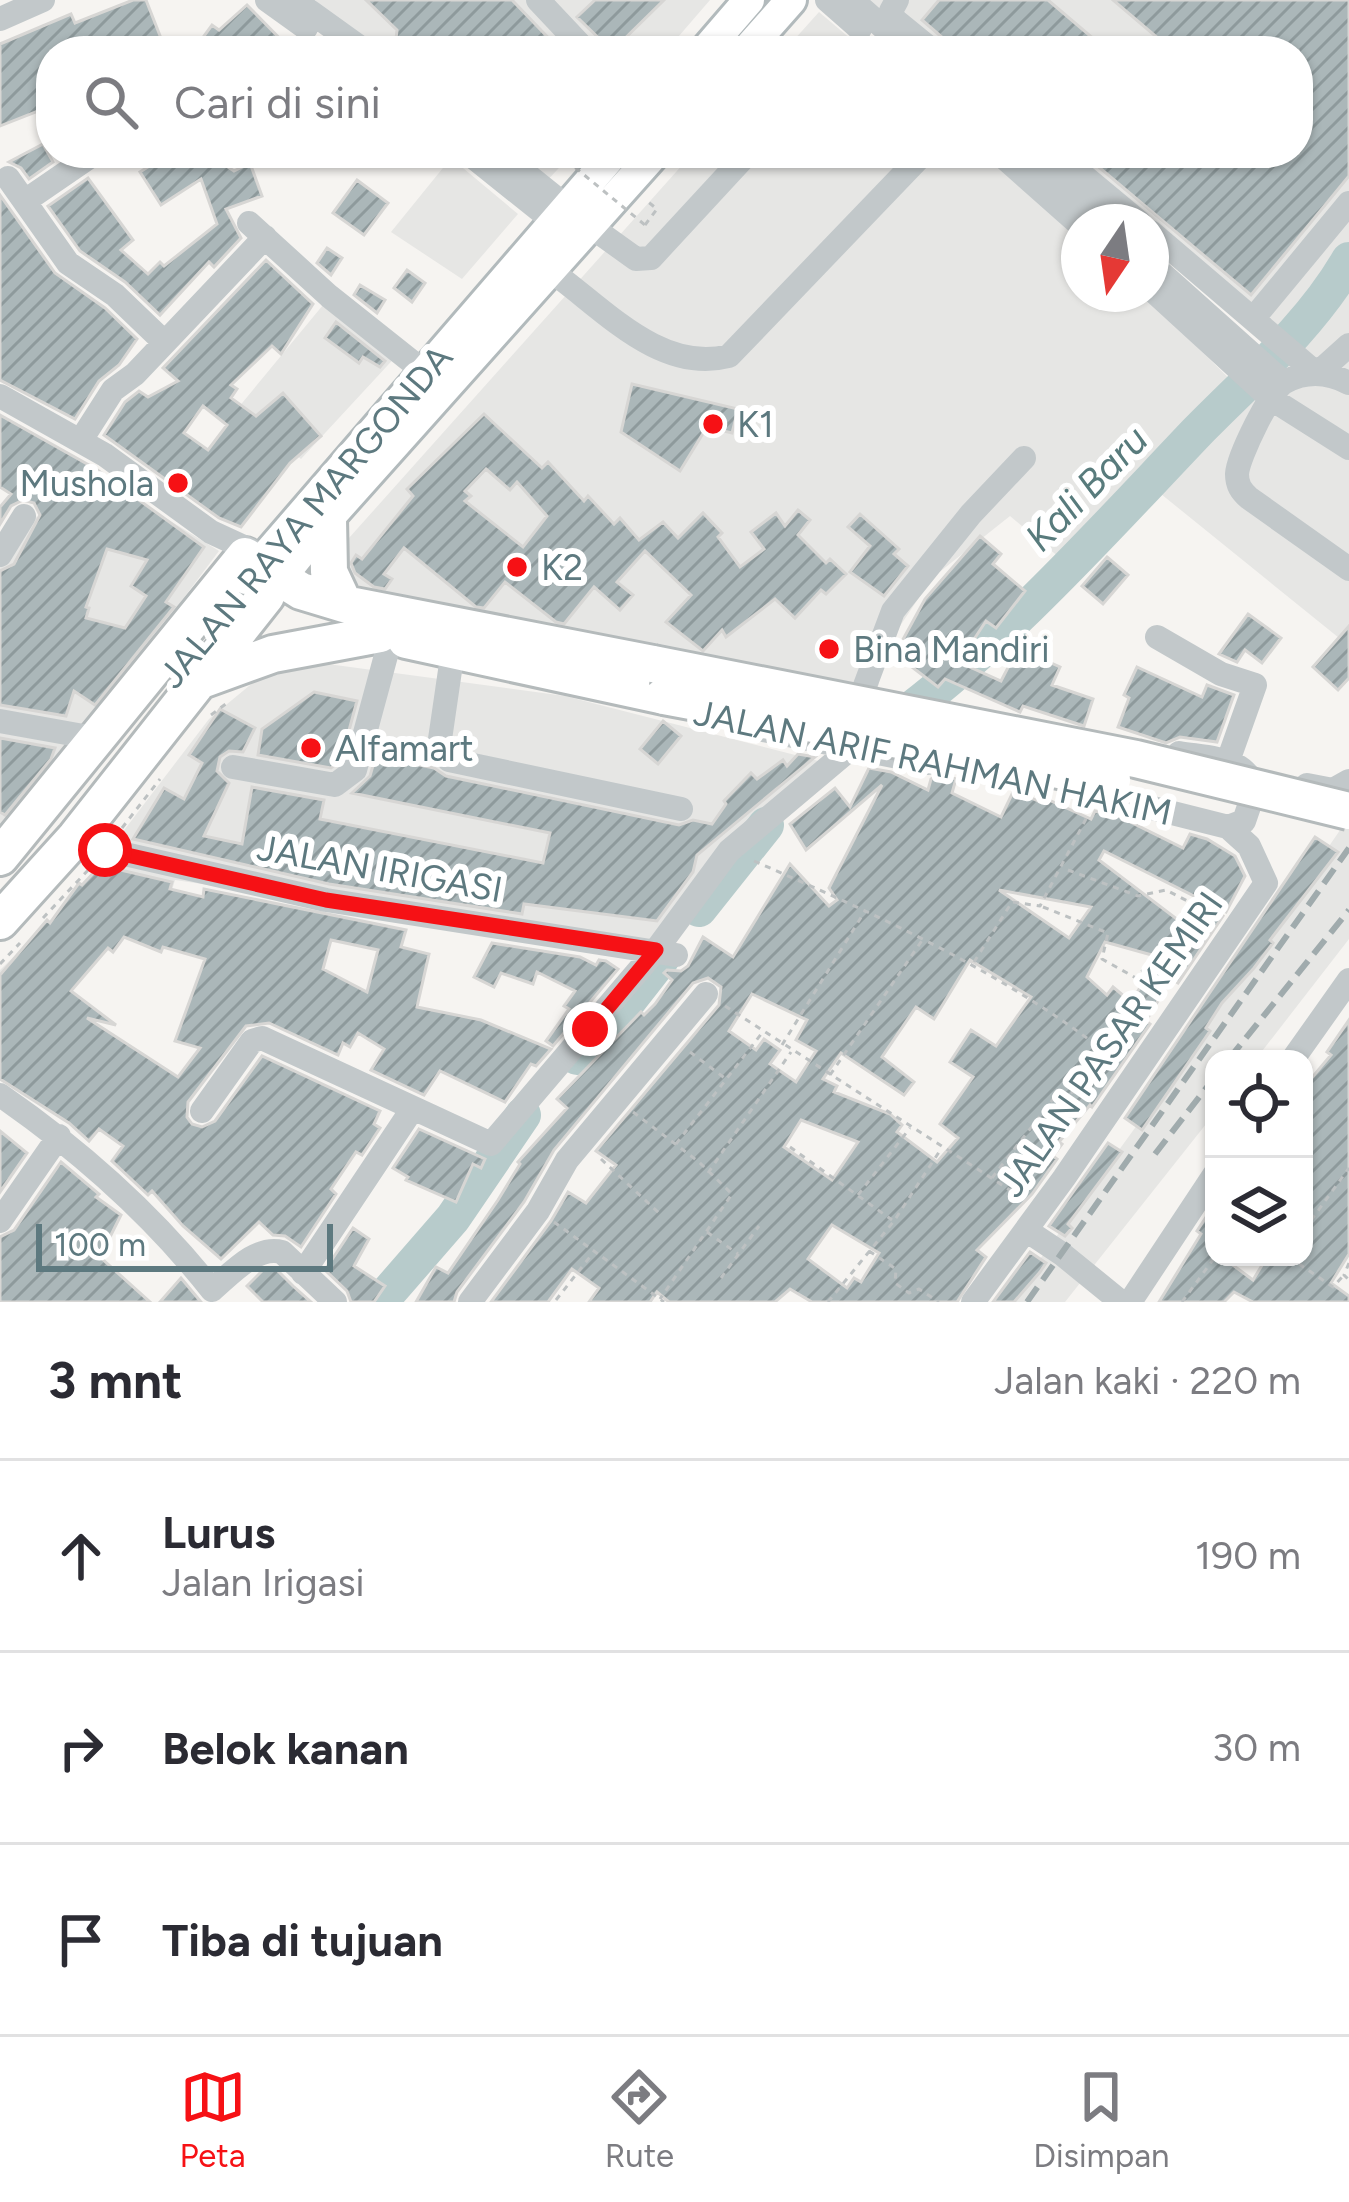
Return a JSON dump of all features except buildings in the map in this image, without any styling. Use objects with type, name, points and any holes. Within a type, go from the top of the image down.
[{"type":"highway","points":[[328,519],[329,572],[344,604]]},
{"type":"highway","name":"JALAN ARIF RAHMAN HAKIM","points":[[254,570],[344,604],[614,670],[1158,789],[1349,836]]},
{"type":"highway","name":"JALAN ARIF RAHMAN HAKIM","points":[[254,570],[307,617],[453,650],[614,670]]},
{"type":"highway","name":"JALAN RAYA MARGONDA","points":[[5,943],[100,849],[177,739],[254,570]]},
{"type":"highway","name":"JALAN RAYA MARGONDA","points":[[4,866],[254,570]]},
{"type":"highway","points":[[199,698],[273,654],[386,635]]},
{"type":"highway","name":"JALAN ARIF RAHMAN HAKIM","points":[[658,680],[1136,759],[1349,811]]},
{"type":"highway","name":"JALAN RAYA MARGONDA","points":[[5,943],[76,837],[199,698]]},
{"type":"main road","points":[[721,32],[749,0]]},
{"type":"main road","points":[[721,32],[791,0]]},
{"type":"main road","name":"JALAN RAYA MARGONDA","points":[[254,570],[328,519],[551,271],[576,168]]},
{"type":"main road","name":"JALAN RAYA MARGONDA","points":[[254,570],[412,362],[600,168]]},
{"type":"main road","name":"JALAN RAYA MARGONDA","points":[[254,570],[563,208],[630,168]]},
{"type":"street","points":[[0,19],[43,0]]},
{"type":"street","points":[[267,0],[316,36]]},
{"type":"street","points":[[294,0],[343,36]]},
{"type":"street","points":[[321,0],[365,36]]},
{"type":"street","points":[[538,0],[572,36]]},
{"type":"street","points":[[827,0],[868,36]]},
{"type":"street","points":[[852,0],[893,36]]},
{"type":"street","points":[[898,0],[891,11],[895,20],[915,36]]},
{"type":"street","points":[[857,36],[862,31]]},
{"type":"street","points":[[25,202],[74,168]]},
{"type":"street","points":[[494,168],[636,259],[651,258],[734,168]]},
{"type":"street","points":[[526,168],[563,208]]},
{"type":"street","points":[[551,271],[661,352],[703,362],[729,356],[909,168]]},
{"type":"street","points":[[1016,168],[1061,208]]},
{"type":"street","points":[[1042,168],[1083,204]]},
{"type":"street","points":[[1075,168],[1118,204]]},
{"type":"street","points":[[8,178],[68,263],[115,295],[164,342]]},
{"type":"street","points":[[1259,323],[1349,203]]},
{"type":"street","points":[[81,440],[113,390],[164,342],[257,230],[412,362]]},
{"type":"street","points":[[1169,247],[1314,369],[1349,383]]},
{"type":"street","points":[[1169,282],[1269,383],[1349,448]]},
{"type":"street","points":[[1169,302],[1242,357]]},
{"type":"street","points":[[1269,383],[1314,369],[1349,345]]},
{"type":"street","points":[[1269,383],[1237,470],[1239,488],[1349,569]]},
{"type":"street","points":[[0,396],[81,440],[211,532],[254,570]]},
{"type":"street","points":[[863,692],[893,611],[971,514],[1024,458]]},
{"type":"street","points":[[0,555],[24,516]]},
{"type":"street","points":[[233,767],[335,785],[348,777],[355,770],[366,735],[386,635]]},
{"type":"street","points":[[1156,637],[1221,674],[1255,685],[1237,766],[1255,789],[1250,812],[1228,827]]},
{"type":"street","points":[[453,650],[439,746],[448,760],[681,809]]},
{"type":"street","name":"JALAN ARIF RAHMAN HAKIM","points":[[614,670],[712,664],[1237,766],[1320,789],[1333,790],[1349,781]]},
{"type":"street","name":"JALAN ARIF RAHMAN HAKIM","points":[[614,670],[701,716],[849,750],[1099,794],[1228,827]]},
{"type":"street","points":[[0,721],[108,744]]},
{"type":"street","points":[[202,1111],[253,1041],[262,1038],[491,1144],[667,952],[728,850],[849,750]]},
{"type":"street","name":"JALAN PASAR KEMIRI","points":[[973,1302],[1266,883],[1249,846],[1228,827]]},
{"type":"street","name":"JALAN IRIGASI","points":[[100,849],[326,900],[667,952]]},
{"type":"street","points":[[1299,1050],[1349,980]]},
{"type":"street","points":[[470,1302],[538,1210],[567,1160],[706,994]]},
{"type":"street","points":[[0,1095],[126,1192],[207,1296],[266,1250],[282,1252],[334,1302]]},
{"type":"street","points":[[304,1273],[413,1108]]},
{"type":"street","points":[[0,1220],[59,1136]]},
{"type":"street","points":[[1033,1220],[1063,1254],[1126,1302],[1205,1188]]},
{"type":"path","points":[[591,168],[645,225],[657,209]]},
{"type":"path","points":[[199,698],[240,693]]},
{"type":"path","points":[[44,917],[163,775]]},
{"type":"path","points":[[1040,905],[1099,794]]},
{"type":"path","points":[[747,858],[924,938],[1069,1022],[1133,1074]]},
{"type":"path","points":[[1068,870],[1138,896],[1166,890],[1235,926]]},
{"type":"path","points":[[972,965],[1012,902],[1040,905],[1108,933],[1102,959],[1136,978],[1145,968],[1160,964],[1199,907]]},
{"type":"path","points":[[782,1045],[866,909]]},
{"type":"path","points":[[830,1075],[924,938]]},
{"type":"path","points":[[1167,956],[1199,976]]},
{"type":"path","points":[[706,994],[992,1178],[1033,1220]]},
{"type":"path","points":[[676,1144],[763,1032]]},
{"type":"path","points":[[671,1039],[727,1080]]},
{"type":"path","points":[[708,1173],[792,1051]]},
{"type":"path","points":[[992,1178],[1057,1094],[1075,1092],[1107,1053]]},
{"type":"path","points":[[538,1210],[662,1301],[732,1194],[618,1101]]},
{"type":"path","points":[[858,1196],[912,1126]]},
{"type":"path","points":[[580,1145],[618,1171],[626,1186],[660,1214]]},
{"type":"path","points":[[790,1147],[894,1221]]},
{"type":"path","points":[[829,1302],[894,1221],[943,1147]]},
{"type":"path","points":[[1313,1218],[1349,1168]]},
{"type":"path","points":[[722,1278],[759,1226]]},
{"type":"path","points":[[706,1231],[740,1255]]},
{"type":"path","points":[[868,1251],[896,1269],[895,1283],[909,1293],[919,1288],[939,1302]]},
{"type":"path","points":[[556,1300],[594,1252]]},
{"type":"path","points":[[1302,1266],[1333,1287],[1347,1278],[1349,1263]]},
{"type":"path","points":[[1182,1302],[1208,1266]]},
{"type":"shaded area","points":[[315,0],[710,0],[679,36],[352,36]]},
{"type":"shaded area","points":[[862,0],[1349,0],[1349,646],[1161,494],[1090,563],[1073,569],[1010,516],[932,578],[886,647],[878,687],[364,591],[340,565],[349,538],[680,168],[1005,168],[1061,216],[1061,312],[1166,312],[1251,400],[1288,363],[1169,241],[1169,204],[1123,204],[1066,168],[1313,168],[1313,36],[904,36]]},
{"type":"shaded area","points":[[819,12],[847,36],[797,36]]},
{"type":"shaded area","points":[[443,168],[463,168],[518,214],[462,279],[391,232]]},
{"type":"shaded area","points":[[521,168],[559,168],[542,186]]},
{"type":"shaded area","points":[[328,299],[400,352],[301,459],[238,408]]},
{"type":"shaded area","points":[[151,509],[219,551],[0,842],[0,548],[32,511],[53,538]]},
{"type":"shaded area","points":[[313,662],[565,696],[842,767],[720,867],[651,950],[175,880],[164,917],[127,908],[0,1073],[0,970],[67,905],[209,719],[255,681]]},
{"type":"shaded area","points":[[1349,817],[1349,939],[1263,1050],[1205,1050],[1205,1125],[1065,1302],[1009,1302],[1153,1103]]},
{"type":"waterway","name":"Kali Baru","points":[[889,726],[972,659],[1049,587],[1278,351],[1317,307],[1349,260]]},
{"type":"waterway","name":"Kali Baru","points":[[699,909],[766,825]]},
{"type":"waterway","name":"Kali Baru","points":[[577,1057],[662,958]]},
{"type":"waterway","name":"Kali Baru","points":[[380,1302],[453,1218],[523,1115]]},
{"type":"railway","points":[[1027,1302],[1349,848]]},
{"type":"railway","points":[[1236,1050],[1349,910]]},
{"type":"railway","points":[[1155,1154],[1205,1090]]},
{"type":"place","name":"K1","points":[[713,424]]},
{"type":"place","name":"Mushola","points":[[178,483]]},
{"type":"place","name":"K2","points":[[517,567]]},
{"type":"place","name":"Bina Mandiri","points":[[829,649]]},
{"type":"place","name":"Alfamart","points":[[311,748]]},
{"type":"route","points":[[105,850],[326,900],[656,950],[590,1029]]}]
